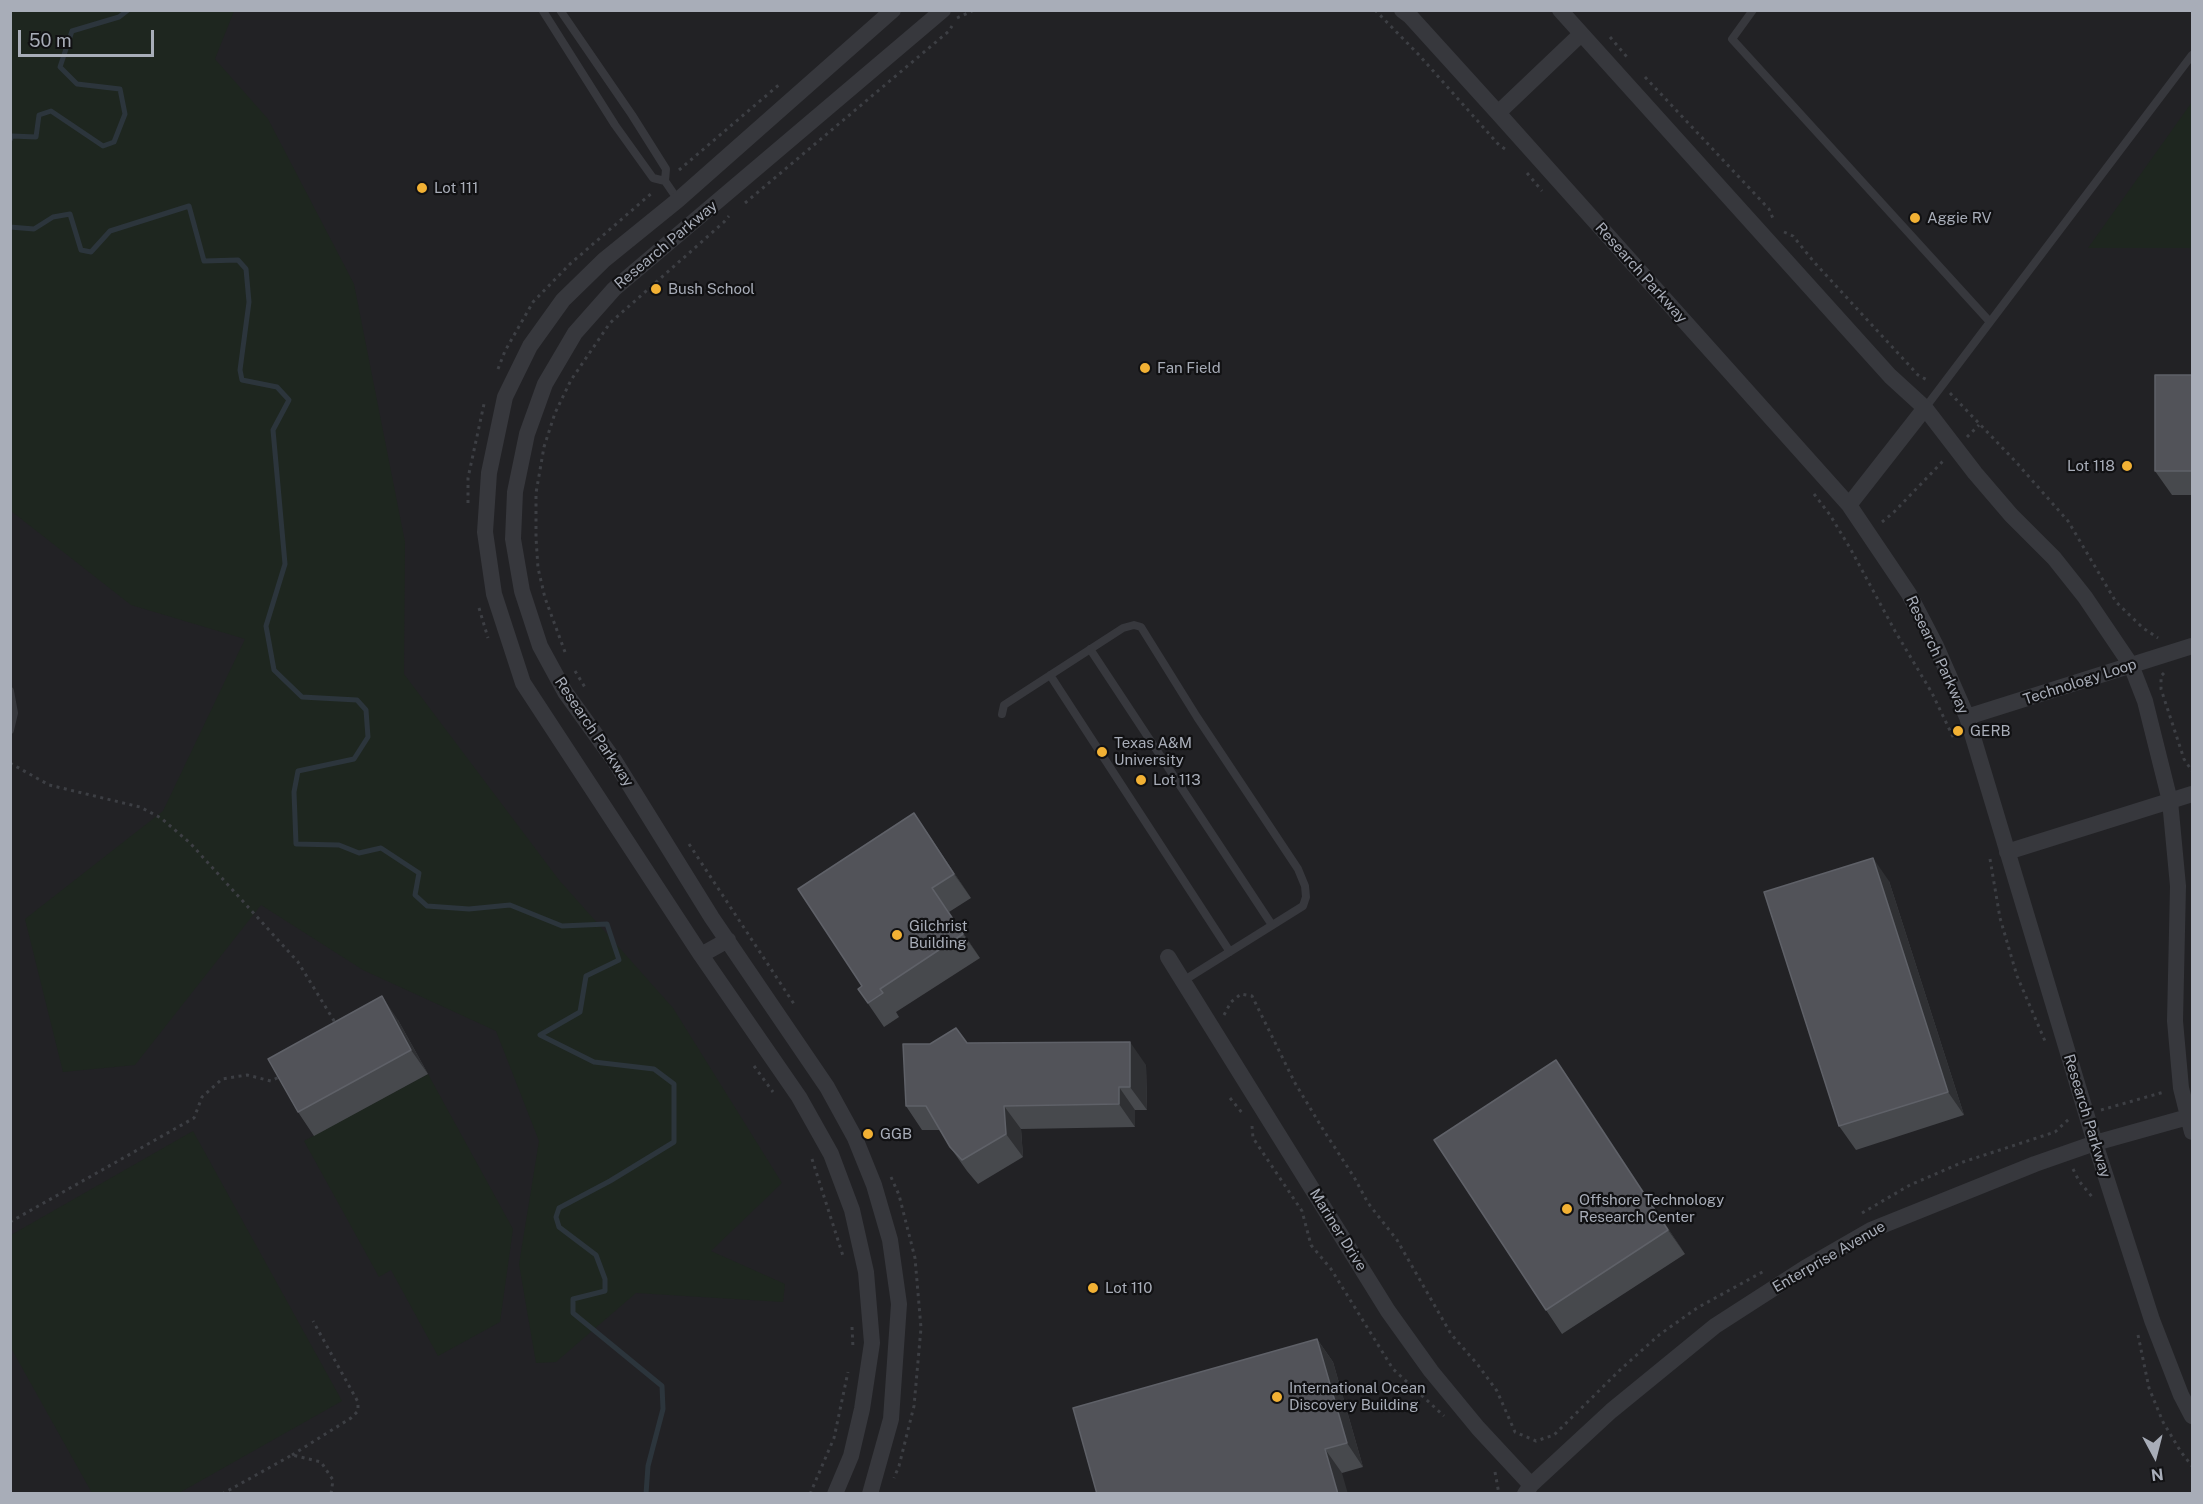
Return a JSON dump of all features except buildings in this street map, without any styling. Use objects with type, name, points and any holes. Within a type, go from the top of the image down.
[{"type":"street","name":"Research Parkway","points":[[835,1494],[853,1446],[862,1408],[872,1343],[866,1272],[852,1210],[831,1154],[799,1097],[701,955],[523,683],[494,594],[485,532],[489,473],[505,396],[530,346],[563,300],[604,260],[678,200],[893,10]]},
{"type":"street","name":"Research Parkway","points":[[870,1494],[891,1419],[900,1304],[890,1240],[855,1138],[827,1087],[712,918],[614,760],[565,692],[540,646],[522,591],[513,539],[517,480],[527,434],[545,384],[575,333],[614,289],[943,10]]},
{"type":"street","name":"Research Parkway","points":[[1402,10],[1410,16],[1849,505],[1910,594],[1967,717],[2086,1114],[2152,1320],[2181,1395],[2193,1416]]},
{"type":"street","points":[[1560,10],[1890,376],[1926,408],[2011,515],[2054,558],[2085,597],[2132,665],[2145,701],[2170,801],[2178,886],[2175,1021],[2181,1088],[2190,1125]]},
{"type":"street","points":[[1498,114],[1581,34]]},
{"type":"street","points":[[678,200],[693,222]]},
{"type":"street","points":[[1849,505],[1926,408]]},
{"type":"street","name":"Technology Loop","points":[[1967,717],[2193,646]]},
{"type":"street","points":[[2007,852],[2193,794]]},
{"type":"street","points":[[701,955],[728,940]]},
{"type":"street","name":"Mariner Drive","points":[[1168,957],[1388,1311],[1431,1371],[1528,1490]]},
{"type":"street","name":"Enterprise Avenue","points":[[1528,1490],[1611,1411],[1715,1326],[1805,1268],[1871,1230],[2035,1164],[2095,1143],[2190,1125]]},
{"type":"street","points":[[852,1210],[879,1203]]},
{"type":"lane","points":[[561,10],[666,170],[665,181],[678,200]]},
{"type":"lane","points":[[1753,10],[1732,39],[1990,322]]},
{"type":"lane","points":[[543,11],[615,125],[653,178],[665,181]]},
{"type":"lane","points":[[1926,408],[2193,55]]},
{"type":"lane","points":[[1002,714],[1004,705],[1123,628],[1134,625],[1141,627],[1197,717],[1298,869],[1305,886],[1306,897],[1303,906],[1183,981]]},
{"type":"lane","points":[[1090,649],[1272,925]]},
{"type":"lane","points":[[1050,675],[1230,952]]},
{"type":"lane","points":[[10,691],[14,713],[10,730]]},
{"type":"path","points":[[742,204],[750,200],[949,31],[957,18],[974,10]]},
{"type":"path","points":[[1375,10],[1419,55],[1499,145],[1507,150]]},
{"type":"path","points":[[497,371],[504,351],[533,302],[570,264],[782,83]]},
{"type":"path","points":[[1524,169],[1543,192]]},
{"type":"path","points":[[567,658],[545,598],[538,568],[536,538],[536,493],[544,447],[555,412],[571,380],[610,323],[724,222],[733,208]]},
{"type":"path","points":[[468,512],[468,478],[485,401]]},
{"type":"path","points":[[1869,533],[1894,512],[1980,425]]},
{"type":"path","points":[[1810,489],[1830,515],[1850,548],[1894,631],[1932,693],[1957,746]]},
{"type":"path","points":[[478,603],[490,644]]},
{"type":"path","points":[[573,667],[589,694]]},
{"type":"path","points":[[10,763],[49,785],[140,807],[161,818],[190,843],[298,962],[340,1032]]},
{"type":"path","points":[[686,840],[794,1005]]},
{"type":"path","points":[[1990,857],[2000,918],[2017,976],[2047,1046]]},
{"type":"path","points":[[1209,1023],[1226,1013],[1231,1002],[1241,994],[1252,996],[1295,1083],[1368,1203],[1397,1240],[1451,1334],[1497,1391],[1515,1432],[1536,1441],[1554,1436],[1621,1369],[1659,1335],[1696,1308],[1774,1266]]},
{"type":"path","points":[[752,1062],[778,1100]]},
{"type":"path","points":[[10,1222],[194,1118],[202,1096],[222,1079],[247,1074],[271,1081],[290,1071]]},
{"type":"path","points":[[1853,1219],[1910,1185],[1963,1162],[2055,1132],[2069,1119],[2181,1088]]},
{"type":"path","points":[[1230,1098],[1244,1115]]},
{"type":"path","points":[[1252,1124],[1252,1138],[1302,1211],[1311,1245],[1331,1269],[1393,1369],[1446,1418]]},
{"type":"path","points":[[809,1148],[845,1262]]},
{"type":"path","points":[[2066,1153],[2079,1181],[2097,1202]]},
{"type":"path","points":[[891,1177],[899,1195],[915,1258],[921,1328],[914,1406],[899,1466],[891,1484]]},
{"type":"path","points":[[851,1318],[853,1351]]},
{"type":"path","points":[[222,1494],[291,1455],[351,1418],[358,1411],[358,1402],[313,1321]]},
{"type":"path","points":[[2136,1328],[2150,1388],[2163,1422],[2181,1452],[2193,1466]]},
{"type":"path","points":[[810,1494],[834,1438],[850,1362]]},
{"type":"path","points":[[291,1455],[321,1462],[333,1480],[331,1494]]},
{"type":"shaded area","points":[[10,11],[234,11],[215,59],[268,119],[354,284],[405,542],[404,674],[559,880],[673,1008],[782,1183],[711,1251],[785,1284],[783,1302],[636,1293],[556,1362],[536,1363],[519,1264],[539,1141],[496,1031],[363,970],[261,905],[135,1065],[63,1072],[25,919],[163,811],[245,639],[131,605],[11,511]]},
{"type":"shaded area","name":"Texas A&M University","points":[[11,11],[2192,11],[2192,1493],[11,1493]]},
{"type":"shaded area","points":[[2192,102],[2192,248],[2088,248]]},
{"type":"shaded area","points":[[428,1074],[513,1229],[500,1322],[438,1356],[391,1270],[379,1277],[304,1141]]},
{"type":"shaded area","points":[[193,1131],[342,1401],[179,1493],[92,1493],[11,1348],[11,1235]]},
{"type":"waterway","points":[[10,140],[12,136],[36,137],[39,115],[51,111],[103,146],[114,142],[125,114],[120,89],[77,84],[60,67],[72,31],[119,17],[128,10]]},
{"type":"waterway","points":[[10,227],[34,229],[53,217],[70,214],[81,250],[91,252],[110,231],[189,206],[204,261],[238,260],[246,269],[249,302],[240,370],[242,380],[277,387],[289,400],[273,430],[285,564],[266,626],[274,670],[302,697],[357,700],[366,710],[368,737],[354,759],[298,771],[294,792],[296,844],[339,845],[359,853],[381,848],[419,873],[415,895],[427,906],[469,909],[510,905],[562,926],[607,924],[619,960],[586,976],[580,1012],[540,1035],[594,1062],[654,1069],[674,1084],[674,1142],[610,1181],[559,1208],[556,1217],[559,1227],[596,1255],[605,1279],[605,1291],[573,1299],[573,1313],[662,1386],[663,1409],[648,1466],[646,1494]]},
{"type":"place","name":"Lot 111","points":[[422,188]]},
{"type":"place","name":"Aggie RV","points":[[1915,218]]},
{"type":"place","name":"Bush School","points":[[656,289]]},
{"type":"place","name":"Fan Field","points":[[1145,368]]},
{"type":"place","name":"Lot 118","points":[[2127,466]]},
{"type":"place","name":"GERB","points":[[1958,731]]},
{"type":"place","name":"Texas A&M University","points":[[1102,752]]},
{"type":"place","name":"Lot 113","points":[[1141,780]]},
{"type":"place","name":"Gilchrist Building","points":[[897,935]]},
{"type":"place","name":"GGB","points":[[868,1134]]},
{"type":"place","name":"Offshore Technology Research Center","points":[[1567,1209]]},
{"type":"place","name":"Lot 110","points":[[1093,1288]]},
{"type":"place","name":"International Ocean Discovery Building","points":[[1277,1397]]}]
